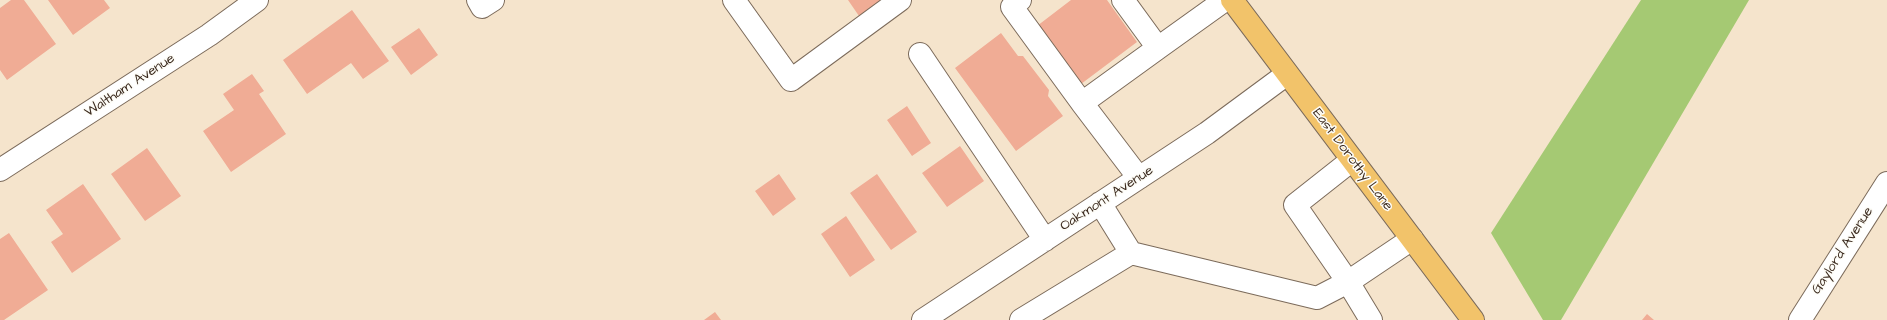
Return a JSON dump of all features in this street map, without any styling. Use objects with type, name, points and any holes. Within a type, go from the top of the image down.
[{"type":"main road","name":"East Dorothy Lane","points":[[1232,0],[1473,320]]},
{"type":"street","name":"Waltham Avenue","points":[[0,170],[209,35],[257,0]]},
{"type":"street","points":[[478,0],[482,7],[493,0]]},
{"type":"street","points":[[734,0],[791,80],[900,0]]},
{"type":"street","points":[[1020,0],[1012,7],[1139,178]]},
{"type":"street","points":[[1123,0],[1158,48]]},
{"type":"street","points":[[1082,103],[1225,0]]},
{"type":"street","points":[[920,54],[1045,240]]},
{"type":"street","name":"Oakmont Avenue","points":[[923,320],[1207,133],[1287,74]]},
{"type":"street","points":[[1352,160],[1295,205],[1348,282],[1371,320]]},
{"type":"street","name":"Gaylord Avenue","points":[[1800,320],[1887,183]]},
{"type":"street","points":[[1100,203],[1131,253],[1317,298],[1348,282],[1412,238]]},
{"type":"street","points":[[1021,320],[1131,253]]},
{"type":"green space","points":[[1641,0],[1749,0],[1561,320],[1543,320],[1491,233]]},
{"type":"building","points":[[11,0],[24,0],[56,44],[7,80],[0,70],[0,8]]},
{"type":"building","points":[[48,0],[104,0],[110,8],[73,35]]},
{"type":"building","points":[[848,0],[881,0],[859,16]]},
{"type":"building","points":[[1071,0],[1107,0],[1137,42],[1081,84],[1037,26]]},
{"type":"building","points":[[352,10],[389,61],[363,79],[351,63],[307,94],[283,60]]},
{"type":"building","points":[[419,28],[438,55],[411,75],[391,47]]},
{"type":"building","points":[[1001,33],[1018,56],[1023,56],[1049,90],[1048,96],[1063,116],[1016,151],[955,68]]},
{"type":"building","points":[[252,74],[264,91],[259,94],[286,134],[231,172],[203,131],[234,110],[223,94]]},
{"type":"building","points":[[907,106],[931,143],[912,156],[887,120]]},
{"type":"building","points":[[960,146],[984,181],[947,207],[922,173]]},
{"type":"building","points":[[147,148],[181,196],[145,221],[111,174]]},
{"type":"building","points":[[779,174],[796,199],[773,216],[755,191]]},
{"type":"building","points":[[877,174],[917,232],[891,250],[850,193]]},
{"type":"building","points":[[83,184],[121,239],[72,273],[51,242],[63,234],[46,210]]},
{"type":"building","points":[[846,216],[875,260],[850,277],[821,234]]},
{"type":"building","points":[[9,233],[48,290],[4,320],[0,320],[0,239]]},
{"type":"building","points":[[715,312],[721,320],[704,320]]},
{"type":"building","points":[[1647,314],[1654,320],[1642,320]]}]
